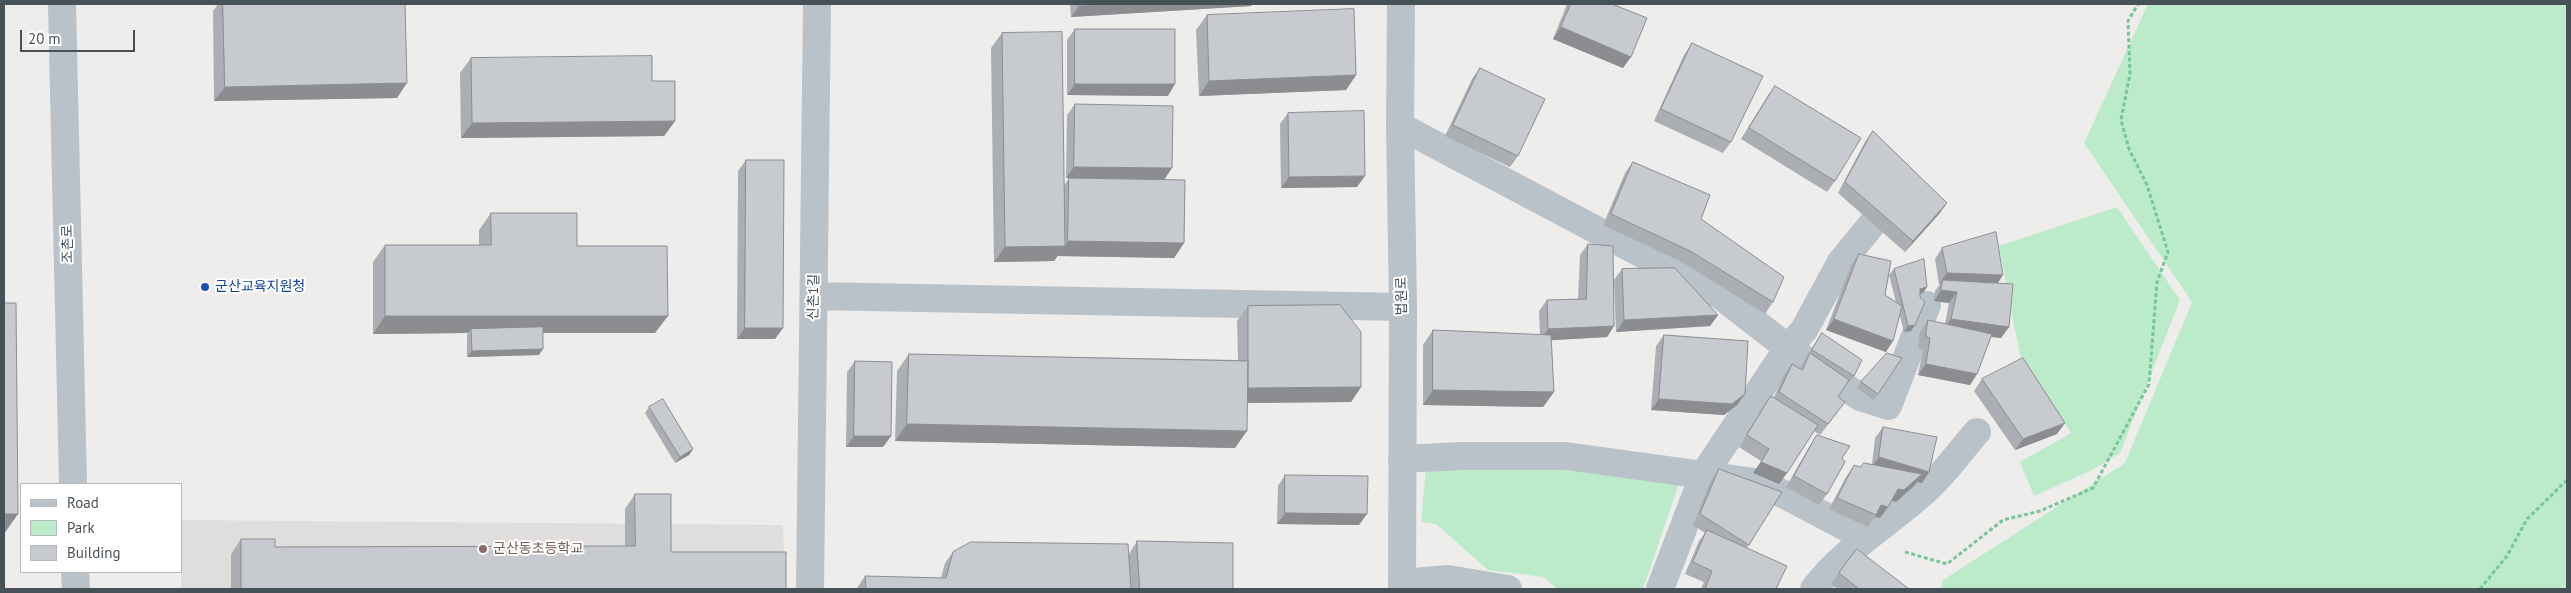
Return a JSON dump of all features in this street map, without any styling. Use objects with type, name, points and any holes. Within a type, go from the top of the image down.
[{"type":"street","name":"조촌로","points":[[62,4],[74,483]]},
{"type":"street","name":"신촌1길","points":[[810,589],[817,4]]},
{"type":"street","name":"법원로","points":[[1401,4],[1402,459],[1410,587]]},
{"type":"street","points":[[1400,126],[1721,296],[1788,348],[1860,397],[1888,406],[1927,305]]},
{"type":"street","points":[[1660,589],[1704,474],[1788,348],[1804,330],[1841,262],[1872,223]]},
{"type":"street","points":[[814,296],[1403,307]]},
{"type":"street","points":[[1814,589],[1827,572],[1865,537],[1927,490],[1977,432]]},
{"type":"street","points":[[1402,459],[1460,456],[1566,456],[1762,483],[1865,537]]},
{"type":"street","points":[[76,573],[76,589]]},
{"type":"street","points":[[1410,587],[1448,579],[1508,589]]},
{"type":"path","points":[[1865,537],[1930,561],[1946,564],[2003,520],[2040,511],[2093,488],[2149,384],[2157,282],[2168,252],[2147,185],[2129,149],[2121,120],[2130,74],[2128,21],[2138,4]]},
{"type":"path","points":[[2480,589],[2507,556],[2527,519],[2567,480]]},
{"type":"shaded area","name":"군산동초등학교","points":[[182,520],[783,525],[785,589],[181,589]]},
{"type":"green space","points":[[2148,4],[2567,4],[2567,589],[1941,589],[1943,580],[2125,463],[2192,302],[2084,143]]},
{"type":"green space","points":[[2117,207],[2180,300],[2120,453],[2092,470],[2034,496],[2020,462],[2071,433],[2020,355],[1999,246]]},
{"type":"green space","points":[[1538,464],[1679,484],[1643,589],[1557,589],[1544,577],[1488,570],[1436,524],[1421,522],[1426,468]]},
{"type":"building","points":[[223,4],[405,4],[407,83],[225,87]]},
{"type":"building","points":[[1079,4],[1110,4],[1079,6]]},
{"type":"building","points":[[1571,4],[1612,4],[1647,18],[1631,57],[1561,27]]},
{"type":"building","points":[[1354,9],[1356,75],[1209,81],[1207,15]]},
{"type":"building","points":[[1075,29],[1175,29],[1175,84],[1075,84]]},
{"type":"building","points":[[1062,32],[1065,246],[1005,247],[1002,33]]},
{"type":"building","points":[[1692,43],[1763,76],[1731,142],[1661,109]]},
{"type":"building","points":[[652,56],[652,81],[675,81],[675,121],[472,123],[471,58]]},
{"type":"building","points":[[1480,68],[1545,99],[1518,156],[1453,125]]},
{"type":"building","points":[[1775,86],[1861,138],[1835,181],[1749,128]]},
{"type":"building","points":[[1075,104],[1173,106],[1172,168],[1074,167]]},
{"type":"building","points":[[1364,111],[1365,176],[1289,177],[1288,113]]},
{"type":"building","points":[[1873,131],[1947,203],[1913,241],[1845,182]]},
{"type":"building","points":[[746,160],[784,160],[783,328],[745,328]]},
{"type":"building","points":[[1633,162],[1710,195],[1701,219],[1784,277],[1773,302],[1690,251],[1611,214]]},
{"type":"building","points":[[1069,178],[1185,180],[1184,243],[1068,241]]},
{"type":"building","points":[[491,213],[577,213],[577,246],[667,246],[668,316],[385,316],[385,245],[491,245]]},
{"type":"building","points":[[1996,232],[2003,275],[1947,273],[1942,248]]},
{"type":"building","points":[[1588,244],[1613,246],[1614,326],[1548,329],[1547,300],[1586,299]]},
{"type":"building","points":[[1859,254],[1891,261],[1885,295],[1902,306],[1893,341],[1834,319]]},
{"type":"building","points":[[1924,259],[1927,287],[1920,289],[1920,297],[1925,302],[1915,325],[1908,326],[1894,269]]},
{"type":"building","points":[[1675,268],[1718,315],[1624,320],[1622,269]]},
{"type":"building","points":[[1943,280],[2013,284],[2009,327],[1951,319],[1957,292],[1941,290]]},
{"type":"building","points":[[4,303],[16,303],[18,514],[4,514]]},
{"type":"building","points":[[1340,305],[1361,332],[1361,387],[1248,388],[1248,306]]},
{"type":"building","points":[[1928,320],[1992,334],[1977,374],[1926,364],[1930,338],[1926,336]]},
{"type":"building","points":[[543,327],[543,349],[472,351],[471,329]]},
{"type":"building","points":[[1433,330],[1551,335],[1554,392],[1433,390]]},
{"type":"building","points":[[1822,333],[1862,360],[1854,376],[1812,350]]},
{"type":"building","points":[[1664,335],[1748,341],[1745,394],[1732,404],[1659,399]]},
{"type":"building","points":[[1810,353],[1849,380],[1838,397],[1845,402],[1828,424],[1779,392],[1792,364],[1802,370]]},
{"type":"building","points":[[1887,353],[1902,358],[1878,394],[1861,382]]},
{"type":"building","points":[[909,354],[1248,361],[1247,431],[907,424]]},
{"type":"building","points":[[2023,358],[2065,423],[2023,439],[1982,379]]},
{"type":"building","points":[[855,361],[892,362],[891,436],[854,436]]},
{"type":"building","points":[[1771,396],[1818,425],[1787,473],[1761,462],[1769,449],[1747,435]]},
{"type":"building","points":[[663,399],[693,449],[680,457],[649,407]]},
{"type":"building","points":[[1883,427],[1937,437],[1929,472],[1879,457]]},
{"type":"building","points":[[1817,435],[1850,446],[1842,458],[1845,462],[1827,494],[1794,476]]},
{"type":"building","points":[[1864,463],[1922,474],[1904,490],[1898,489],[1888,507],[1881,505],[1876,515],[1837,498],[1854,465],[1860,467]]},
{"type":"building","points":[[1719,469],[1782,492],[1749,545],[1700,514]]},
{"type":"building","points":[[1285,475],[1368,476],[1367,514],[1285,513]]},
{"type":"building","points":[[635,494],[671,494],[671,552],[786,552],[786,589],[241,589],[241,539],[275,539],[275,547],[635,546]]},
{"type":"building","points":[[1707,530],[1787,566],[1776,589],[1705,589],[1712,571],[1693,562]]},
{"type":"building","points":[[1137,541],[1233,543],[1233,589],[1140,589]]},
{"type":"building","points":[[971,542],[1128,544],[1131,589],[866,589],[865,576],[946,578],[953,552]]},
{"type":"building","points":[[1857,549],[1909,589],[1859,589],[1839,573]]},
{"type":"place","name":"군산교육지원청","points":[[205,287]]},
{"type":"place","name":"군산동초등학교","points":[[483,549]]}]
